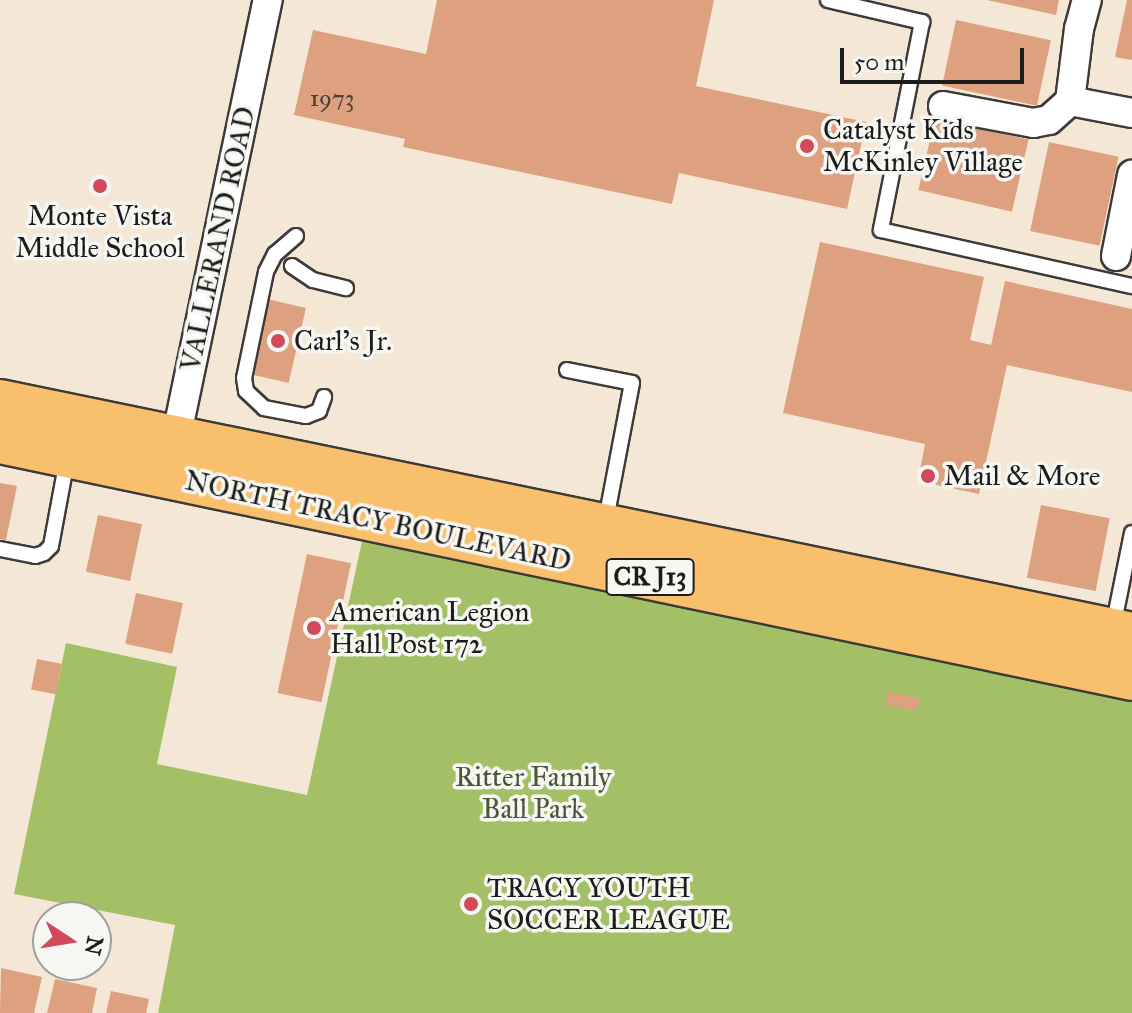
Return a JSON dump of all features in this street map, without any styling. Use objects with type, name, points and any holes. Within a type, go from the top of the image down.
[{"type":"main road","name":"NORTH TRACY BOULEVARD","points":[[0,402],[367,518],[1132,678]]},
{"type":"main road","name":"NORTH TRACY BOULEVARD","points":[[0,441],[68,456],[172,457],[596,532],[1114,636]]},
{"type":"street","name":"VALLERAND ROAD","points":[[172,457],[268,0]]},
{"type":"street","points":[[943,106],[1033,123],[1049,120],[1070,101],[1079,29],[1087,0]]},
{"type":"street","points":[[1070,101],[1132,113]]},
{"type":"street","points":[[1116,256],[1132,175]]},
{"type":"lane","points":[[828,0],[922,22],[881,230],[1132,286]]},
{"type":"lane","points":[[296,236],[275,254],[266,272],[244,378],[246,391],[264,408],[306,416],[319,411],[324,397]]},
{"type":"lane","points":[[292,266],[313,280],[346,288]]},
{"type":"lane","points":[[567,370],[632,383],[596,532]]},
{"type":"lane","points":[[0,549],[35,556],[51,546],[68,456]]},
{"type":"lane","points":[[367,518],[413,512]]},
{"type":"lane","points":[[1114,636],[1132,533]]},
{"type":"lane","points":[[898,628],[960,625]]},
{"type":"green space","name":"Ritter Family Ball Park","points":[[364,532],[1132,693],[1132,1013],[158,1013],[175,925],[112,913],[112,901],[50,901],[14,894],[66,643],[177,667],[157,764],[307,795]]},
{"type":"building","points":[[437,0],[714,0],[696,86],[866,122],[847,209],[679,173],[672,204],[403,147],[405,139],[294,115],[313,30],[426,54]]},
{"type":"building","points":[[987,0],[1059,0],[1056,15]]},
{"type":"building","points":[[1127,0],[1132,0],[1132,60],[1115,57]]},
{"type":"building","points":[[956,20],[1051,40],[1037,106],[942,86]]},
{"type":"building","points":[[935,118],[1029,140],[1012,212],[918,190]]},
{"type":"building","points":[[1049,142],[1118,157],[1100,246],[1030,231]]},
{"type":"building","points":[[820,242],[984,277],[970,340],[991,345],[1005,281],[1132,309],[1132,392],[1007,365],[979,494],[918,481],[925,444],[783,413]]},
{"type":"building","name":"Carl's Jr.","points":[[267,299],[306,308],[289,383],[250,374]]},
{"type":"building","points":[[0,483],[17,486],[6,540],[0,539]]},
{"type":"building","points":[[1041,505],[1110,518],[1096,591],[1027,578]]},
{"type":"building","points":[[98,515],[142,524],[130,581],[86,572]]},
{"type":"building","name":"American Legion Hall Post 172","points":[[307,554],[351,563],[321,702],[277,693]]},
{"type":"building","points":[[136,593],[183,603],[172,654],[125,644]]},
{"type":"building","points":[[37,659],[62,664],[56,694],[31,689]]},
{"type":"building","points":[[888,692],[919,698],[917,711],[886,705]]},
{"type":"building","points":[[1,968],[32,975],[32,981],[41,981],[34,1013],[0,1013]]},
{"type":"building","points":[[55,981],[97,988],[92,1013],[47,1013]]},
{"type":"building","points":[[111,991],[149,999],[146,1013],[106,1013]]},
{"type":"place","name":"Catalyst Kids McKinley Village","points":[[807,146]]},
{"type":"place","name":"Monte Vista Middle School","points":[[100,186]]},
{"type":"place","name":"Carl's Jr.","points":[[278,341]]},
{"type":"place","name":"Mail & More","points":[[928,476]]},
{"type":"place","name":"American Legion Hall Post 172","points":[[314,628]]},
{"type":"place","name":"TRACY YOUTH SOCCER LEAGUE","points":[[471,904]]}]
